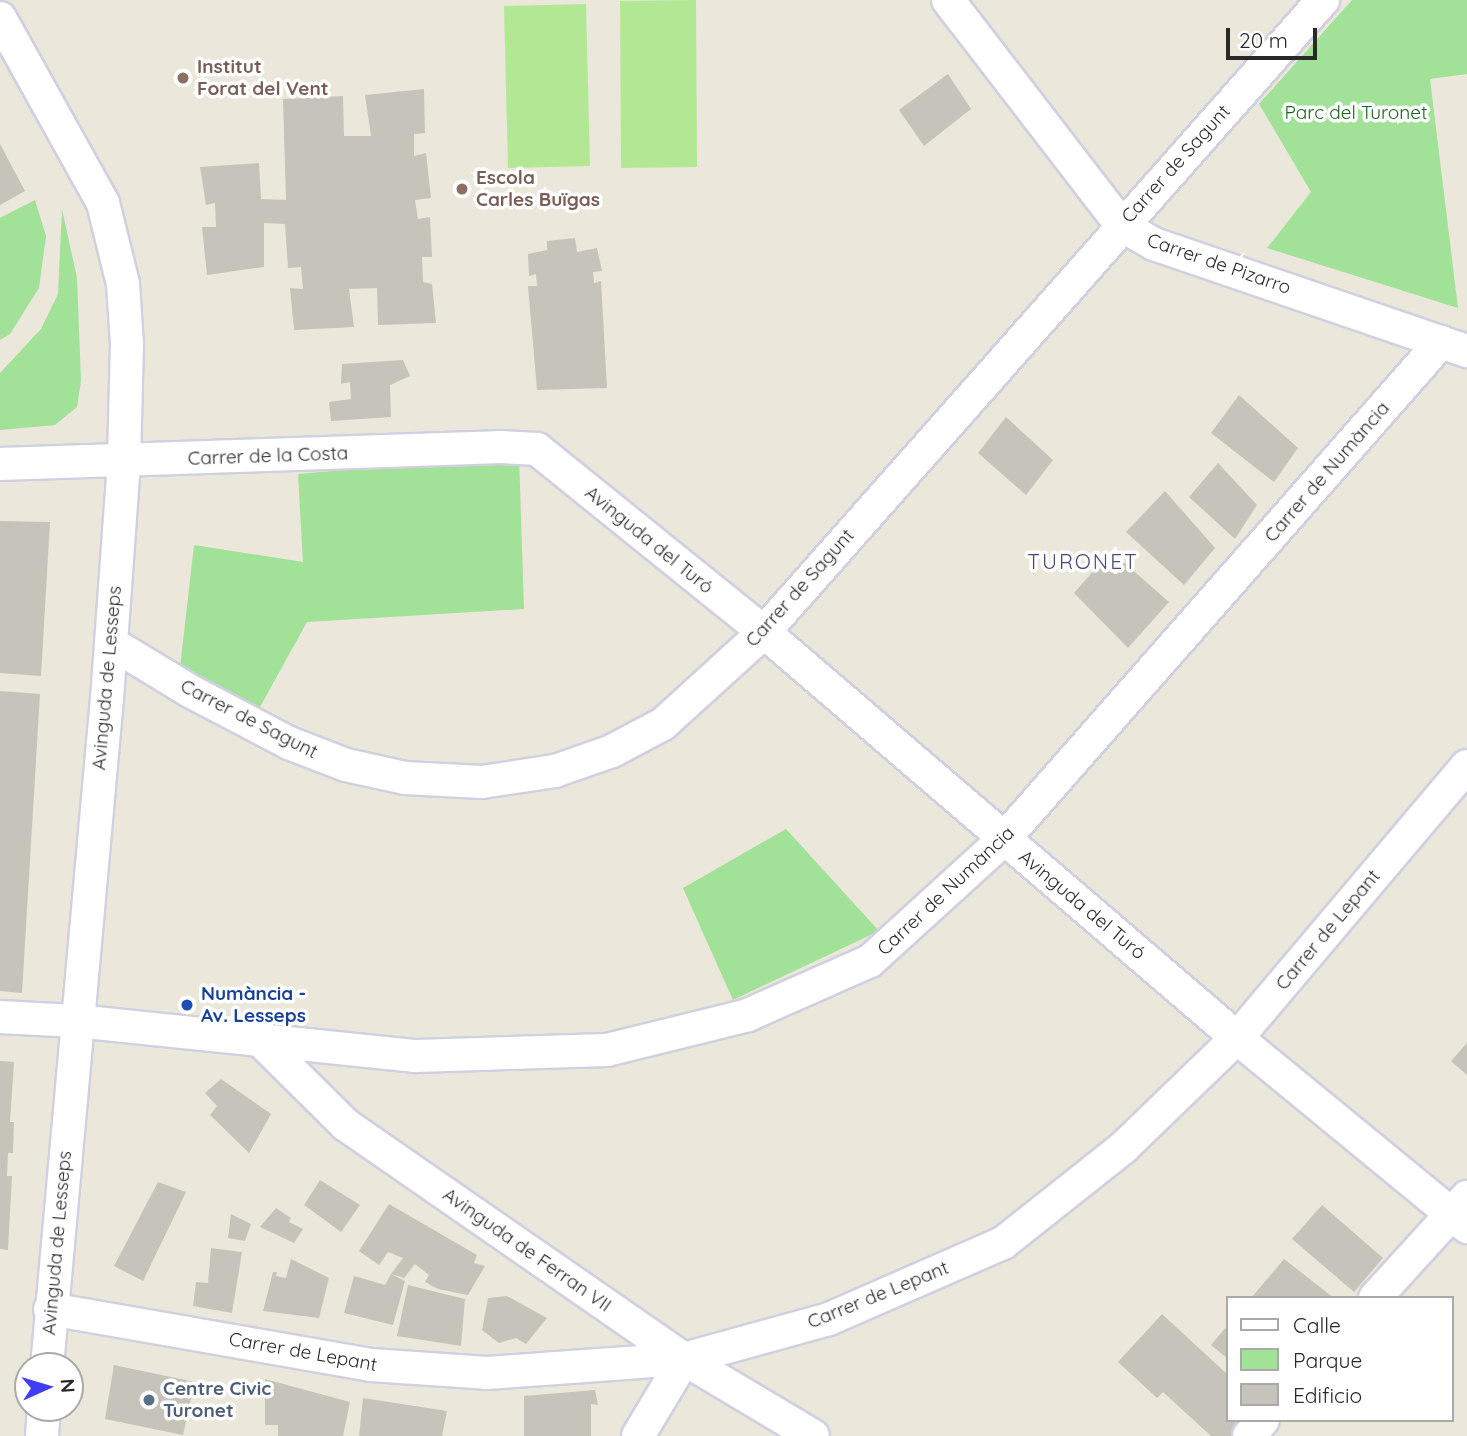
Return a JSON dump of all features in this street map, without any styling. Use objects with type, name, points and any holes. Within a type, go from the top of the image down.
[{"type":"street","name":"Carrer de Pizarro","points":[[948,0],[1121,225],[1154,244],[1454,346]]},
{"type":"street","name":"Carrer de Sagunt","points":[[111,643],[190,691],[289,743],[346,765],[405,778],[482,782],[555,771],[612,751],[663,724],[764,632],[1121,225],[1323,0]]},
{"type":"street","name":"Avinguda de Lesseps","points":[[0,18],[103,203],[123,284],[127,344],[124,462],[111,643],[48,1352]]},
{"type":"street","name":"Carrer de Numància","points":[[0,1017],[76,1021],[416,1056],[607,1050],[748,1015],[870,961],[1004,839],[1454,346]]},
{"type":"street","name":"Carrer de la Costa","points":[[0,464],[124,462],[500,447],[537,449]]},
{"type":"street","name":"Avinguda del Turó","points":[[537,449],[764,632],[1237,1038],[1462,1212]]},
{"type":"street","name":"Carrer de Lepant","points":[[50,1308],[384,1366],[487,1373],[684,1359],[829,1319],[1003,1243],[1124,1147],[1237,1038],[1467,766]]},
{"type":"street","name":"Avinguda de Ferran VII","points":[[260,1040],[346,1125],[684,1359],[813,1436]]},
{"type":"street","points":[[1377,1296],[1462,1212]]},
{"type":"street","points":[[638,1436],[684,1359]]},
{"type":"street","points":[[1248,1436],[1261,1422]]},
{"type":"green space","points":[[696,0],[697,167],[621,168],[620,1]]},
{"type":"green space","name":"Parc del Turonet","points":[[1352,0],[1467,0],[1467,74],[1430,79],[1458,308],[1267,248],[1311,192],[1259,104]]},
{"type":"green space","points":[[586,4],[590,166],[508,168],[504,6]]},
{"type":"green space","points":[[35,200],[46,236],[39,288],[10,334],[0,340],[0,218]]},
{"type":"green space","points":[[62,209],[77,278],[81,381],[77,407],[55,425],[0,430],[0,373],[41,329],[58,294]]},
{"type":"green space","points":[[519,455],[524,609],[307,622],[260,707],[180,668],[194,545],[303,562],[298,474]]},
{"type":"green space","points":[[786,829],[879,931],[733,1000],[683,888]]},
{"type":"building","points":[[948,74],[971,109],[924,146],[899,110]]},
{"type":"building","points":[[424,89],[425,133],[414,134],[414,156],[426,153],[431,198],[415,200],[418,219],[430,217],[432,257],[422,257],[423,282],[432,284],[436,323],[378,325],[377,288],[349,289],[354,327],[294,330],[290,288],[303,289],[301,267],[288,268],[285,224],[264,223],[264,267],[207,275],[202,227],[216,227],[215,203],[206,205],[200,167],[259,163],[261,199],[286,200],[283,99],[343,96],[344,136],[371,136],[365,95]]},
{"type":"building","points":[[0,144],[25,191],[0,205]]},
{"type":"building","points":[[575,238],[577,252],[597,248],[602,271],[593,272],[594,283],[601,281],[607,388],[537,390],[528,286],[537,286],[536,274],[529,276],[528,254],[547,250],[547,241]]},
{"type":"building","points":[[403,360],[410,376],[390,385],[391,417],[331,421],[329,402],[351,399],[350,382],[341,384],[342,364]]},
{"type":"building","points":[[1239,395],[1298,448],[1274,482],[1211,433]]},
{"type":"building","points":[[1006,417],[1053,460],[1026,495],[978,453]]},
{"type":"building","points":[[1218,463],[1257,505],[1235,539],[1189,497]]},
{"type":"building","points":[[1165,491],[1215,548],[1184,585],[1126,532]]},
{"type":"building","points":[[0,521],[50,522],[41,676],[0,673]]},
{"type":"building","points":[[1111,551],[1169,602],[1128,648],[1074,593]]},
{"type":"building","points":[[0,691],[40,694],[22,993],[0,991]]},
{"type":"building","points":[[1467,1043],[1467,1075],[1451,1061]]},
{"type":"building","points":[[0,1061],[14,1062],[10,1122],[14,1122],[13,1153],[8,1153],[7,1176],[12,1176],[8,1250],[0,1249]]},
{"type":"building","points":[[221,1079],[271,1114],[249,1153],[210,1115],[217,1106],[205,1093]]},
{"type":"building","points":[[320,1180],[360,1205],[341,1232],[304,1205]]},
{"type":"building","points":[[158,1182],[186,1192],[143,1281],[114,1266]]},
{"type":"building","points":[[389,1204],[477,1255],[474,1263],[485,1266],[468,1295],[438,1289],[425,1282],[429,1275],[415,1264],[404,1278],[391,1274],[403,1258],[388,1252],[379,1265],[359,1251]]},
{"type":"building","points":[[1322,1205],[1383,1258],[1354,1292],[1292,1239]]},
{"type":"building","points":[[276,1208],[291,1218],[289,1222],[303,1229],[294,1243],[260,1227]]},
{"type":"building","points":[[231,1214],[251,1224],[245,1241],[228,1238]]},
{"type":"building","points":[[211,1248],[242,1252],[232,1313],[193,1306],[196,1282],[208,1283]]},
{"type":"building","points":[[291,1259],[329,1278],[319,1318],[263,1311],[273,1272],[277,1272],[276,1276],[286,1278]]},
{"type":"building","points":[[1284,1259],[1331,1296],[1253,1296]]},
{"type":"building","points":[[391,1274],[405,1281],[393,1325],[344,1313],[354,1276],[385,1285]]},
{"type":"building","points":[[408,1285],[465,1299],[461,1346],[397,1336]]},
{"type":"building","points":[[507,1296],[547,1318],[526,1344],[516,1338],[499,1343],[482,1330],[488,1298]]},
{"type":"building","points":[[1162,1314],[1226,1373],[1226,1422],[1243,1422],[1231,1436],[1211,1436],[1163,1392],[1157,1398],[1118,1362]]},
{"type":"building","points":[[1226,1327],[1226,1357],[1211,1345]]},
{"type":"building","name":"Centre Civic Turonet","points":[[114,1365],[195,1382],[183,1435],[105,1419]]},
{"type":"building","points":[[265,1379],[350,1402],[343,1436],[278,1436],[278,1425],[265,1425]]},
{"type":"building","points":[[595,1390],[598,1405],[591,1404],[591,1436],[524,1436],[524,1396]]},
{"type":"building","points":[[363,1398],[447,1411],[442,1436],[359,1436]]},
{"type":"place","name":"Institut Forat del Vent","points":[[183,78]]},
{"type":"place","name":"Escola Carles Buïgas","points":[[462,189]]},
{"type":"place","name":"Numància - Av. Lesseps","points":[[187,1005]]},
{"type":"place","name":"Centre Civic Turonet","points":[[149,1400]]},
{"type":"district","name":"TURONET","points":[[1083,561]]}]
